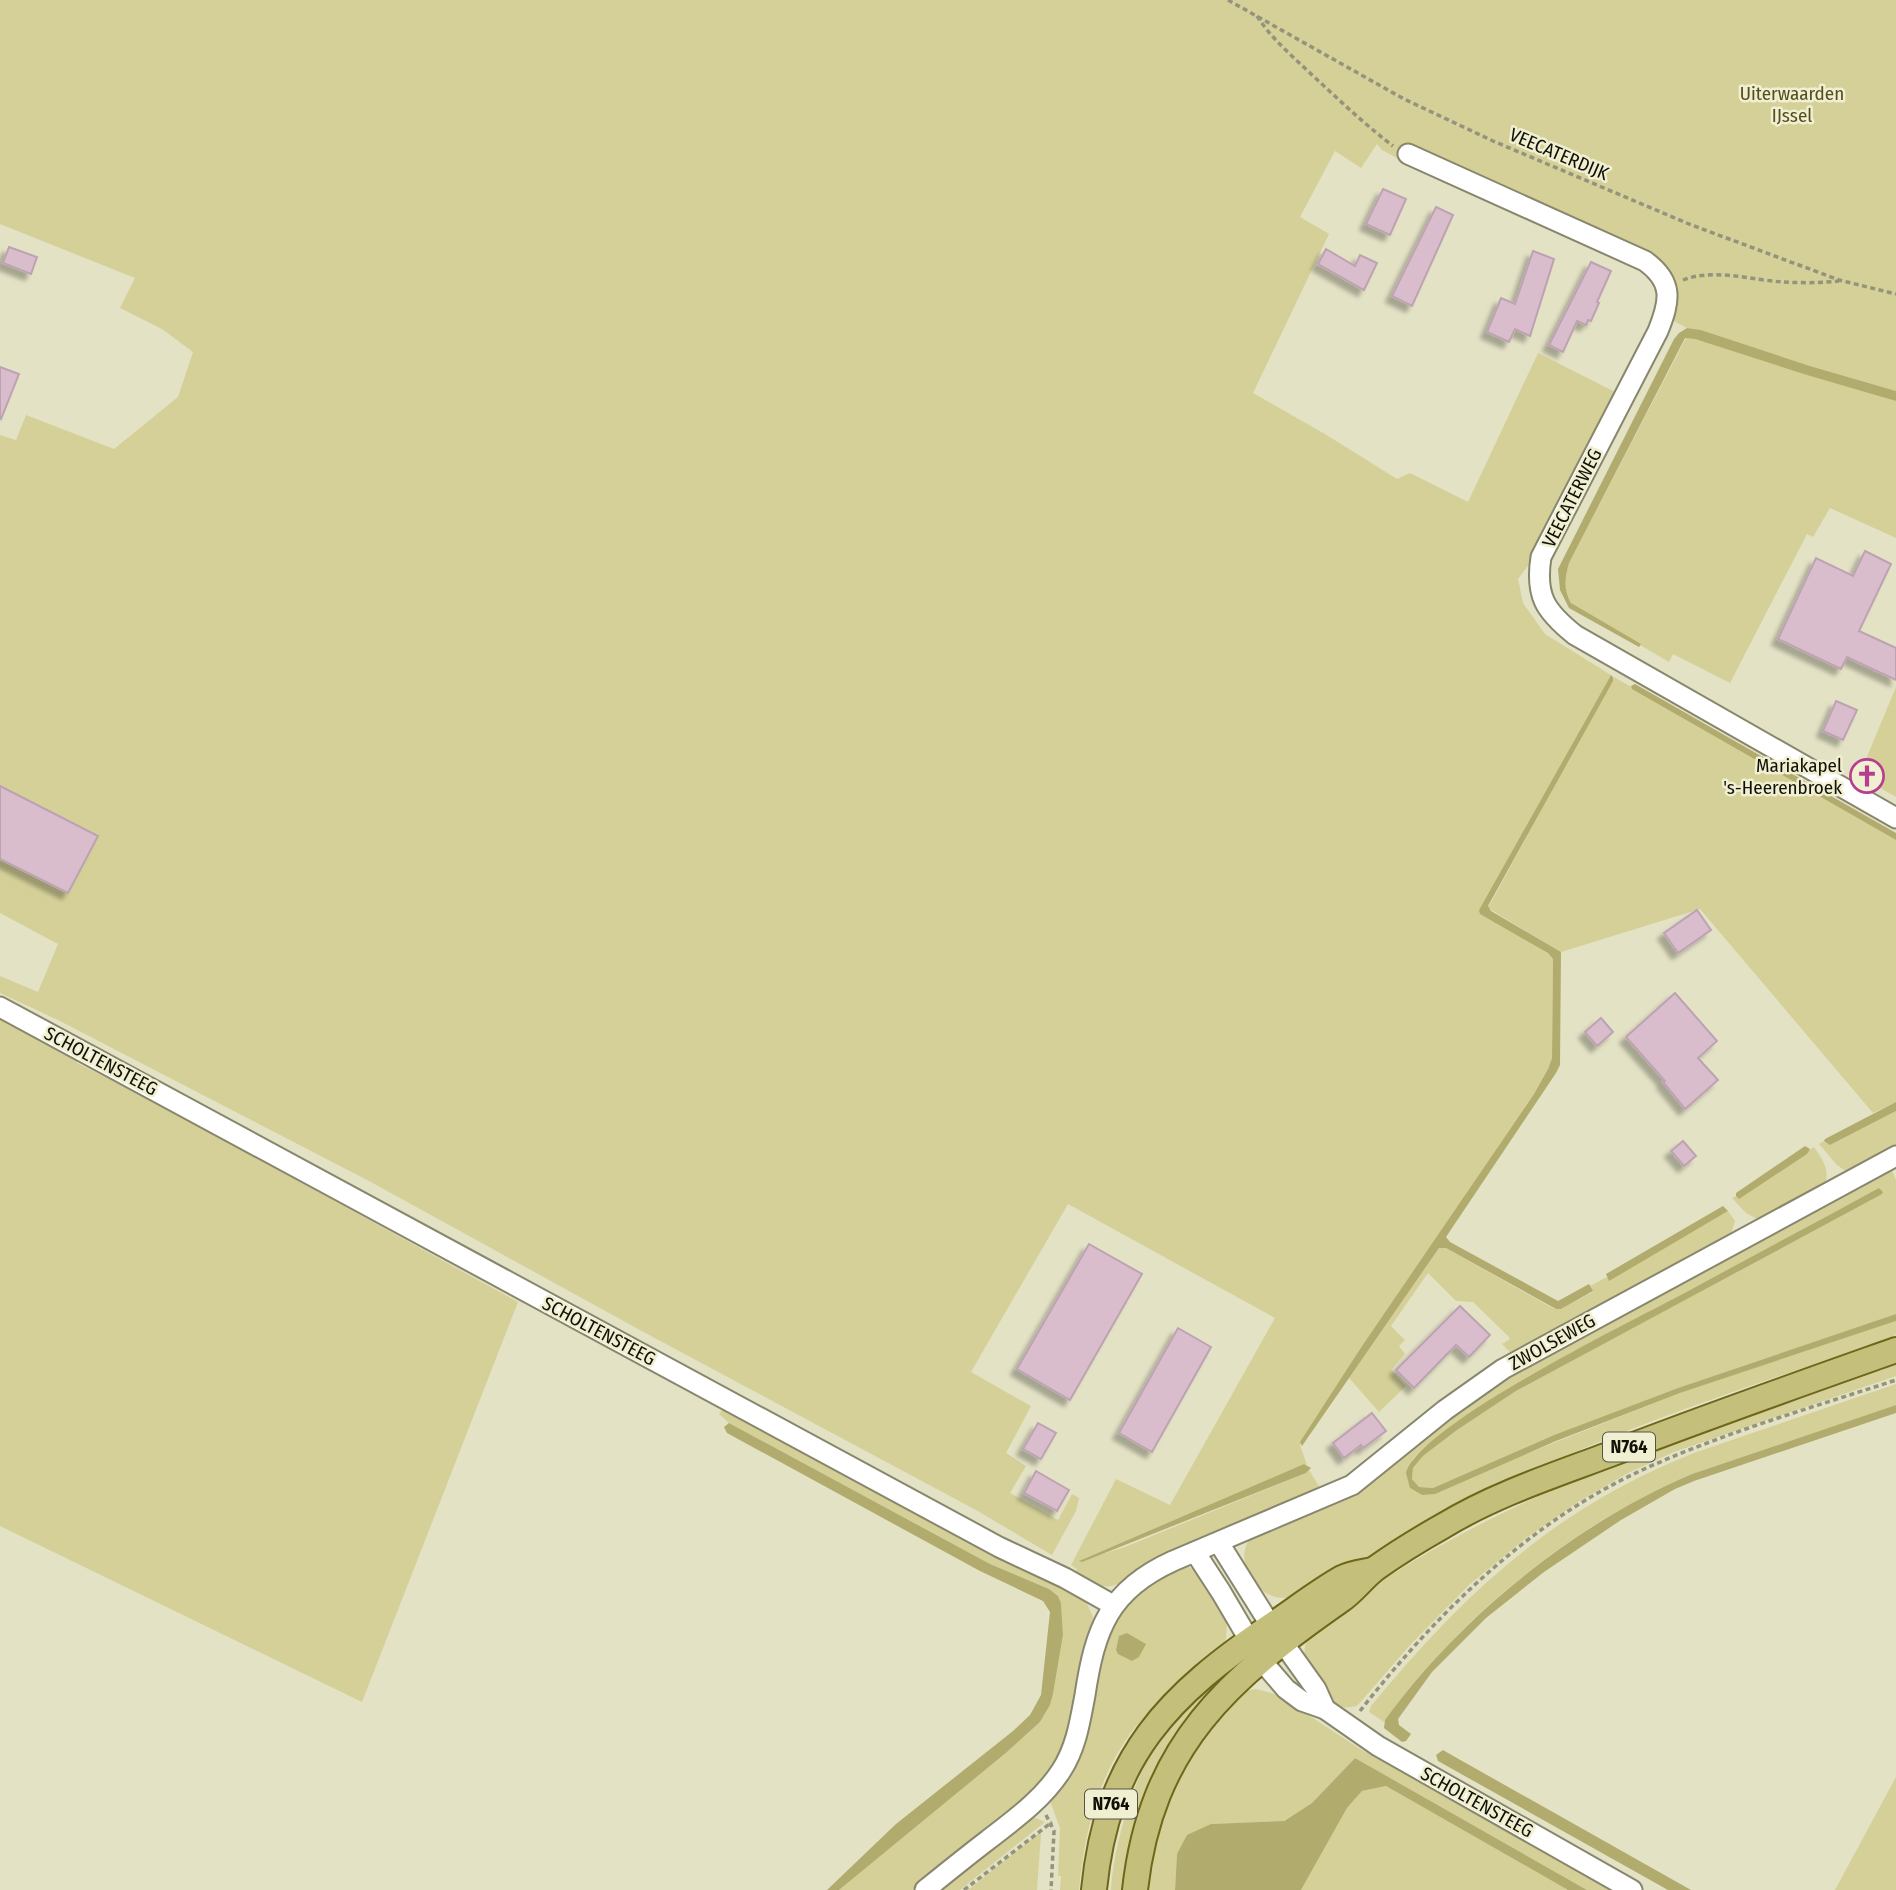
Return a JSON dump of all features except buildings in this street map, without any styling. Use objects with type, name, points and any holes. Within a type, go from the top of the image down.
[{"type":"main road","name":"N764","points":[[1094,1890],[1097,1858],[1111,1804],[1120,1780],[1152,1726],[1179,1698],[1277,1634],[1344,1577],[1374,1570],[1444,1524],[1511,1491],[1698,1420],[1896,1350]]},
{"type":"main road","name":"N764","points":[[1135,1890],[1146,1825],[1155,1798],[1176,1756],[1189,1735],[1255,1650]]},
{"type":"street","points":[[1408,154],[1645,261],[1662,276],[1667,287]]},
{"type":"street","name":"VEECATERWEG","points":[[1667,287],[1668,301],[1658,331],[1541,557],[1538,578],[1545,606],[1556,621],[1575,635],[1896,818]]},
{"type":"street","name":"SCHOLTENSTEEG","points":[[0,1007],[999,1547],[1065,1578],[1113,1605]]},
{"type":"street","name":"ZWOLSEWEG","points":[[1219,1543],[1352,1485],[1445,1410],[1503,1369],[1896,1156]]},
{"type":"street","points":[[925,1890],[1037,1802],[1062,1770],[1076,1740],[1089,1664],[1102,1626],[1113,1605],[1146,1575],[1219,1543]]},
{"type":"street","name":"SCHOLTENSTEEG","points":[[1219,1543],[1316,1689],[1325,1709]]},
{"type":"street","name":"SCHOLTENSTEEG","points":[[1195,1552],[1222,1592],[1255,1650],[1286,1689],[1302,1701],[1325,1709],[1378,1746],[1632,1890]]},
{"type":"path","name":"VEECATERDIJK","points":[[1228,0],[1404,99],[1493,141],[1689,224],[1844,281],[1896,294]]},
{"type":"path","points":[[1256,15],[1266,30],[1339,101],[1376,133],[1408,154]]},
{"type":"path","points":[[1667,287],[1700,276],[1783,282],[1844,281]]},
{"type":"path","points":[[1348,1726],[1422,1637],[1460,1597],[1520,1547],[1586,1501],[1638,1472],[1676,1455],[1896,1380]]},
{"type":"path","points":[[1037,1802],[1052,1822],[1054,1831],[1051,1890]]},
{"type":"path","points":[[964,1890],[1052,1822]]},
{"type":"green space","name":"Uiterwaarden IJssel","points":[[0,0],[1896,0],[1896,391],[1701,330],[1687,328],[1670,319],[1672,281],[1405,148],[1399,159],[1382,150],[1377,144],[1361,168],[1335,151],[1300,217],[1329,234],[1253,393],[1397,479],[1410,473],[1468,502],[1538,353],[1617,393],[1535,556],[1518,579],[1523,603],[1545,634],[1611,675],[1479,910],[1548,953],[1553,959],[1552,1058],[1548,1069],[1534,1094],[1362,1346],[1300,1445],[1307,1465],[1079,1561],[1125,1547],[1309,1470],[1320,1488],[1114,1585],[1096,1585],[1075,1575],[1077,1569],[1071,1565],[1116,1479],[1170,1505],[1275,1318],[1068,1204],[971,1372],[1031,1406],[1006,1453],[1026,1466],[1010,1493],[1058,1520],[1072,1494],[1079,1498],[1076,1511],[1052,1555],[976,1510],[369,1181],[58,1020],[0,993],[0,976],[38,992],[58,944],[0,913],[0,435],[16,440],[26,415],[114,449],[178,397],[193,352],[162,329],[120,308],[135,278],[0,224]]},
{"type":"green space","points":[[1686,338],[1896,401],[1896,538],[1830,508],[1813,537],[1807,534],[1730,683],[1673,654],[1669,662],[1574,606],[1566,591],[1569,563]]},
{"type":"green space","points":[[1614,677],[1896,840],[1896,1102],[1873,1113],[1700,909],[1561,952],[1488,908]]},
{"type":"green space","points":[[1896,687],[1896,797],[1859,776]]},
{"type":"green space","points":[[0,1013],[79,1056],[77,1063],[151,1100],[518,1302],[362,1702],[0,1526]]},
{"type":"green space","points":[[1896,1111],[1896,1146],[1847,1172],[1837,1165],[1819,1144],[1824,1141],[1830,1145]]},
{"type":"green space","points":[[1814,1147],[1826,1169],[1825,1183],[1759,1220],[1746,1213],[1732,1198],[1739,1198]]},
{"type":"green space","points":[[1891,1168],[1896,1180],[1896,1314],[1678,1388],[1554,1435],[1433,1488],[1419,1487],[1412,1479],[1413,1468],[1423,1456],[1516,1391],[1883,1192],[1576,1350],[1513,1386],[1453,1425],[1419,1452],[1412,1460],[1410,1488],[1422,1495],[1680,1393],[1896,1321],[1896,1335],[1663,1417],[1556,1460],[1410,1531],[1322,1586],[1295,1597],[1273,1596],[1255,1584],[1249,1575],[1244,1555],[1252,1536],[1417,1441],[1493,1385]]},
{"type":"green space","points":[[1728,1211],[1735,1221],[1731,1234],[1512,1354],[1502,1344],[1510,1339],[1509,1337],[1473,1302],[1456,1301],[1428,1273],[1391,1326],[1405,1340],[1399,1346],[1405,1354],[1391,1370],[1406,1386],[1379,1412],[1349,1378],[1439,1248],[1446,1248],[1547,1305],[1561,1309],[1593,1292],[1590,1286],[1607,1277],[1609,1280]]},
{"type":"green space","points":[[1896,1361],[1896,1376],[1674,1452],[1628,1473],[1578,1502],[1526,1538],[1469,1585],[1411,1644],[1357,1706],[1337,1705],[1324,1692],[1309,1668],[1305,1646],[1309,1637],[1324,1621],[1366,1591],[1444,1544],[1506,1512],[1634,1456]]},
{"type":"green space","points":[[1896,1384],[1896,1405],[1692,1474],[1604,1519],[1522,1577],[1483,1611],[1414,1683],[1384,1722],[1369,1712],[1371,1706],[1406,1665],[1477,1591],[1555,1527],[1598,1500],[1644,1475],[1694,1453]]},
{"type":"green space","points":[[725,1406],[1085,1599],[1093,1617],[1082,1656],[1065,1746],[1049,1774],[1028,1797],[912,1890],[839,1890],[1040,1722],[1053,1694],[1063,1635],[1061,1603],[1058,1596],[1049,1589],[990,1564],[729,1423],[719,1414]]},
{"type":"green space","points":[[1186,1566],[1198,1571],[1227,1618],[1223,1646],[1162,1699],[1130,1734],[1109,1770],[1094,1809],[1084,1849],[1079,1890],[1060,1890],[1060,1828],[1050,1801],[1108,1631],[1133,1596],[1172,1569]]},
{"type":"green space","points":[[1226,1668],[1234,1678],[1206,1706],[1130,1890],[1111,1890],[1123,1822],[1151,1752],[1176,1716]]},
{"type":"green space","points":[[1256,1689],[1278,1695],[1360,1749],[1609,1890],[1587,1890],[1355,1758],[1312,1803],[1283,1821],[1211,1824],[1177,1854],[1175,1890],[1141,1890],[1143,1867],[1182,1757],[1244,1691]]},
{"type":"green space","points":[[1896,1777],[1896,1890],[1835,1890]]},
{"type":"green space","points":[[1386,1786],[1568,1890],[1301,1890],[1347,1808],[1362,1791]]},
{"type":"green space","points":[[1031,1816],[1045,1822],[960,1890],[937,1890]]},
{"type":"green space","points":[[1039,1833],[1037,1890],[968,1890]]},
{"type":"shaded area","points":[[1687,328],[1701,330],[1896,391],[1896,401],[1685,338],[1569,563],[1566,574],[1566,588],[1571,603],[1641,644],[1639,647],[1569,608],[1560,590],[1558,569],[1674,339]]},
{"type":"shaded area","points":[[1611,675],[1613,681],[1488,906],[1491,911],[1561,952],[1560,1065],[1446,1237],[1450,1242],[1558,1301],[1589,1284],[1593,1291],[1561,1309],[1556,1309],[1446,1248],[1439,1248],[1302,1446],[1300,1442],[1362,1346],[1534,1094],[1548,1069],[1552,1058],[1553,959],[1548,953],[1480,914],[1479,910]]},
{"type":"shaded area","points":[[1635,684],[1896,833],[1896,840],[1632,689],[1631,686]]},
{"type":"shaded area","points":[[1896,1102],[1896,1111],[1830,1145],[1824,1141],[1825,1139]]},
{"type":"shaded area","points":[[1805,1146],[1810,1149],[1807,1154],[1739,1199],[1736,1196],[1736,1193]]},
{"type":"shaded area","points":[[1879,1188],[1882,1194],[1516,1391],[1423,1456],[1413,1468],[1412,1479],[1419,1487],[1433,1488],[1554,1435],[1678,1388],[1896,1314],[1896,1321],[1680,1393],[1556,1441],[1435,1494],[1422,1495],[1410,1488],[1406,1473],[1419,1453],[1447,1429],[1485,1403],[1529,1376]]},
{"type":"shaded area","points":[[1723,1206],[1728,1211],[1609,1281],[1606,1274]]},
{"type":"shaded area","points":[[1896,1405],[1896,1413],[1694,1481],[1621,1520],[1544,1572],[1486,1618],[1432,1672],[1398,1719],[1399,1725],[1411,1734],[1406,1741],[1402,1742],[1384,1728],[1385,1720],[1415,1682],[1484,1610],[1522,1577],[1605,1519],[1692,1474]]},
{"type":"shaded area","points":[[729,1423],[990,1564],[1049,1589],[1058,1596],[1061,1603],[1063,1635],[1053,1694],[1040,1722],[839,1890],[827,1890],[896,1824],[1030,1715],[1041,1695],[1050,1612],[1043,1601],[980,1571],[727,1433],[724,1427]]},
{"type":"shaded area","points":[[1304,1464],[1311,1468],[1306,1473],[1079,1561]]},
{"type":"shaded area","points":[[1127,1633],[1146,1644],[1139,1657],[1132,1661],[1118,1654],[1116,1650],[1119,1636]]},
{"type":"shaded area","points":[[1443,1750],[1691,1890],[1668,1890],[1438,1761],[1436,1755]]},
{"type":"shaded area","points":[[1355,1758],[1587,1890],[1568,1890],[1386,1786],[1362,1791],[1347,1808],[1301,1890],[1175,1890],[1177,1854],[1187,1835],[1211,1824],[1284,1821],[1312,1803]]},
{"type":"place","name":"Mariakapel 's-Heerenbroek","points":[[1867,776]]}]
